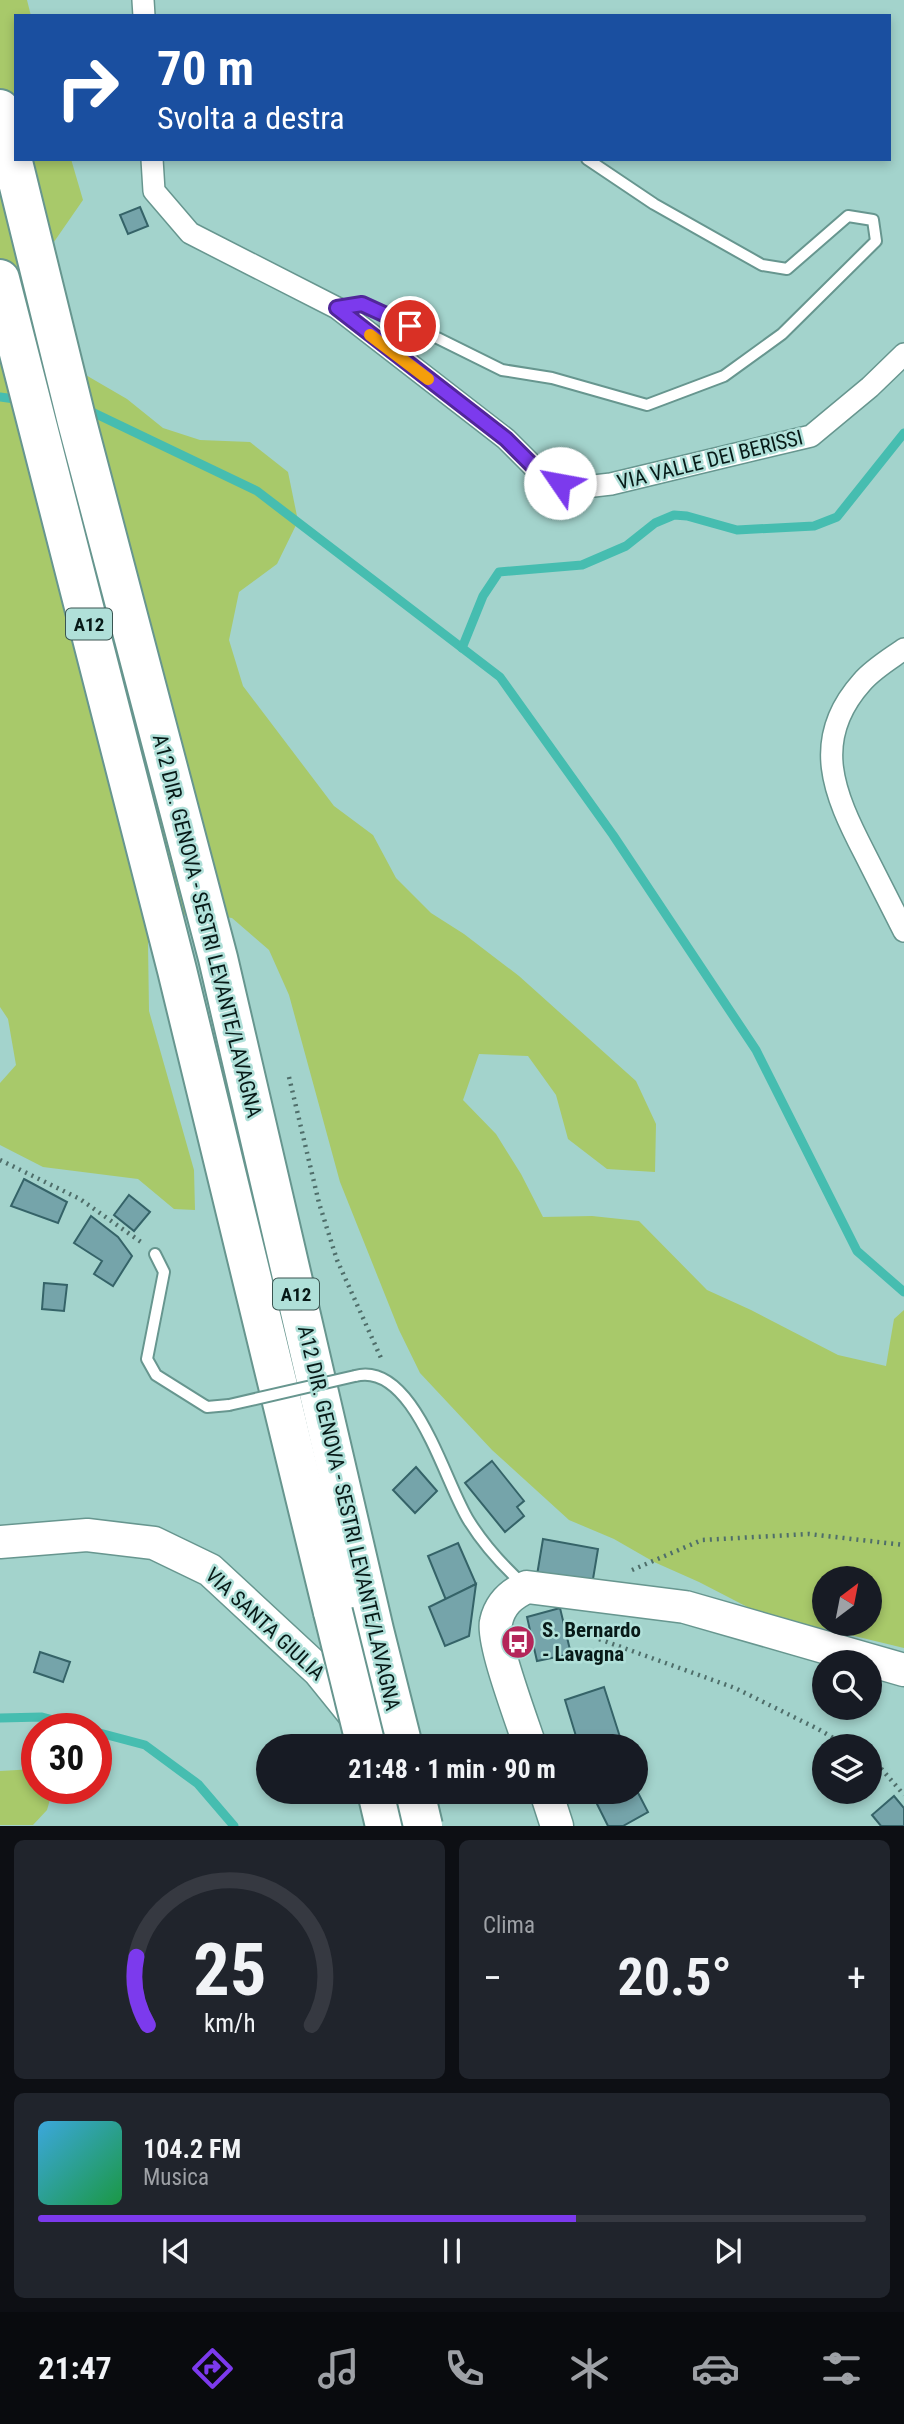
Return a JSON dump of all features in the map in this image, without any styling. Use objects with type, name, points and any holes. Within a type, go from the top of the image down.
[{"type":"highway","name":"A12 DIR. GENOVA - SESTRI LEVANTE/LAVAGNA","points":[[0,109],[77,422],[218,958],[400,1734]]},
{"type":"highway","name":"A12","points":[[0,279],[177,970],[363,1734]]},
{"type":"highway","points":[[380,1804],[385,1825]]},
{"type":"highway","points":[[417,1804],[423,1825]]},
{"type":"street","name":"VIA VALLE DEI BERISSI","points":[[152,161],[154,191],[190,233],[337,308],[506,439],[537,470],[560,483],[585,487],[611,484],[811,436],[870,387],[904,354]]},
{"type":"street","points":[[904,649],[862,680],[842,709],[832,742],[832,777],[842,810],[904,931]]},
{"type":"street","name":"VIA SANTA GIULIA","points":[[0,1542],[87,1535],[154,1543],[210,1570],[319,1671],[370,1734]]},
{"type":"street","points":[[526,1734],[504,1668],[495,1624],[505,1601],[514,1593],[539,1589],[685,1607],[904,1670]]},
{"type":"street","points":[[419,1804],[429,1825]]},
{"type":"street","points":[[549,1804],[557,1825]]},
{"type":"lane","points":[[337,308],[362,304],[393,316],[502,370],[552,378],[647,405],[724,376],[734,369],[782,334],[876,241],[873,220],[848,216],[787,269],[762,265],[654,204],[590,161]]},
{"type":"lane","points":[[155,1254],[164,1272],[147,1359],[156,1375],[207,1407],[229,1405],[366,1373],[381,1376],[393,1384],[423,1424],[468,1520],[506,1569],[539,1589]]},
{"type":"path","points":[[289,1077],[319,1203],[337,1260],[393,1384]]},
{"type":"path","points":[[0,1160],[80,1199],[155,1254]]},
{"type":"path","points":[[595,1597],[626,1572],[702,1540],[809,1534],[904,1545]]},
{"type":"path","points":[[539,1589],[596,1637],[735,1688],[826,1734]]},
{"type":"path","points":[[882,1769],[904,1795]]},
{"type":"green space","points":[[0,0],[27,0],[30,14],[14,14],[14,161],[72,161],[83,200],[20,291],[7,372],[84,374],[127,399],[163,428],[200,440],[250,442],[288,472],[298,521],[277,564],[239,592],[229,640],[243,686],[334,806],[373,835],[396,878],[431,913],[464,934],[519,976],[636,1081],[656,1124],[655,1172],[607,1169],[568,1139],[556,1095],[528,1056],[479,1054],[463,1100],[496,1134],[543,1217],[592,1216],[639,1221],[707,1290],[838,1355],[886,1366],[894,1319],[904,1310],[904,1648],[854,1636],[882,1636],[882,1566],[812,1566],[812,1626],[759,1613],[654,1562],[614,1539],[569,1520],[492,1450],[420,1373],[399,1330],[340,1182],[289,995],[269,950],[232,918],[188,912],[148,943],[149,1011],[194,1170],[195,1210],[174,1209],[138,1179],[43,1167],[0,1145],[0,1083],[16,1065],[8,1019],[0,1007]]},
{"type":"green space","points":[[21,1770],[21,1804],[49,1804],[47,1810],[33,1825],[0,1825],[0,1771]]},
{"type":"building","points":[[140,207],[148,226],[128,234],[120,215]]},
{"type":"building","points":[[24,1179],[67,1202],[58,1223],[11,1206]]},
{"type":"building","points":[[129,1195],[150,1212],[134,1231],[114,1215]]},
{"type":"building","points":[[91,1216],[118,1237],[132,1256],[113,1286],[94,1274],[102,1261],[74,1243]]},
{"type":"building","points":[[44,1283],[67,1285],[64,1311],[42,1309]]},
{"type":"building","points":[[492,1461],[524,1501],[517,1507],[524,1516],[505,1532],[465,1483]]},
{"type":"building","points":[[416,1467],[437,1491],[415,1513],[393,1490]]},
{"type":"building","points":[[543,1539],[598,1549],[591,1591],[536,1581]]},
{"type":"building","points":[[458,1543],[476,1584],[446,1600],[428,1556]]},
{"type":"building","points":[[476,1584],[469,1636],[445,1646],[429,1607]]},
{"type":"building","points":[[560,1608],[571,1654],[537,1661],[527,1617]]},
{"type":"building","points":[[40,1652],[70,1662],[63,1682],[34,1672]]},
{"type":"building","points":[[604,1687],[619,1734],[575,1734],[565,1700]]},
{"type":"building","points":[[894,1796],[904,1808],[904,1826],[881,1826],[872,1815]]},
{"type":"building","points":[[597,1804],[644,1804],[648,1812],[623,1826],[608,1826]]},
{"type":"waterway","points":[[0,397],[22,400]]},
{"type":"waterway","points":[[84,410],[257,491],[500,677],[613,835],[756,1050],[857,1251],[904,1292]]},
{"type":"waterway","points":[[462,648],[483,596],[499,572],[582,565],[626,546],[655,523],[674,515],[737,530],[814,526],[837,517],[904,433]]},
{"type":"waterway","points":[[0,1718],[21,1718]]},
{"type":"waterway","points":[[112,1736],[145,1745],[198,1784],[234,1826]]},
{"type":"slow traffic","points":[[370,335],[428,379]]},
{"type":"place","name":"S. Bernardo - Lavagna","points":[[518,1642]]},
{"type":"route","points":[[410,326],[362,304],[337,308],[506,439],[537,470],[560,483]]}]
